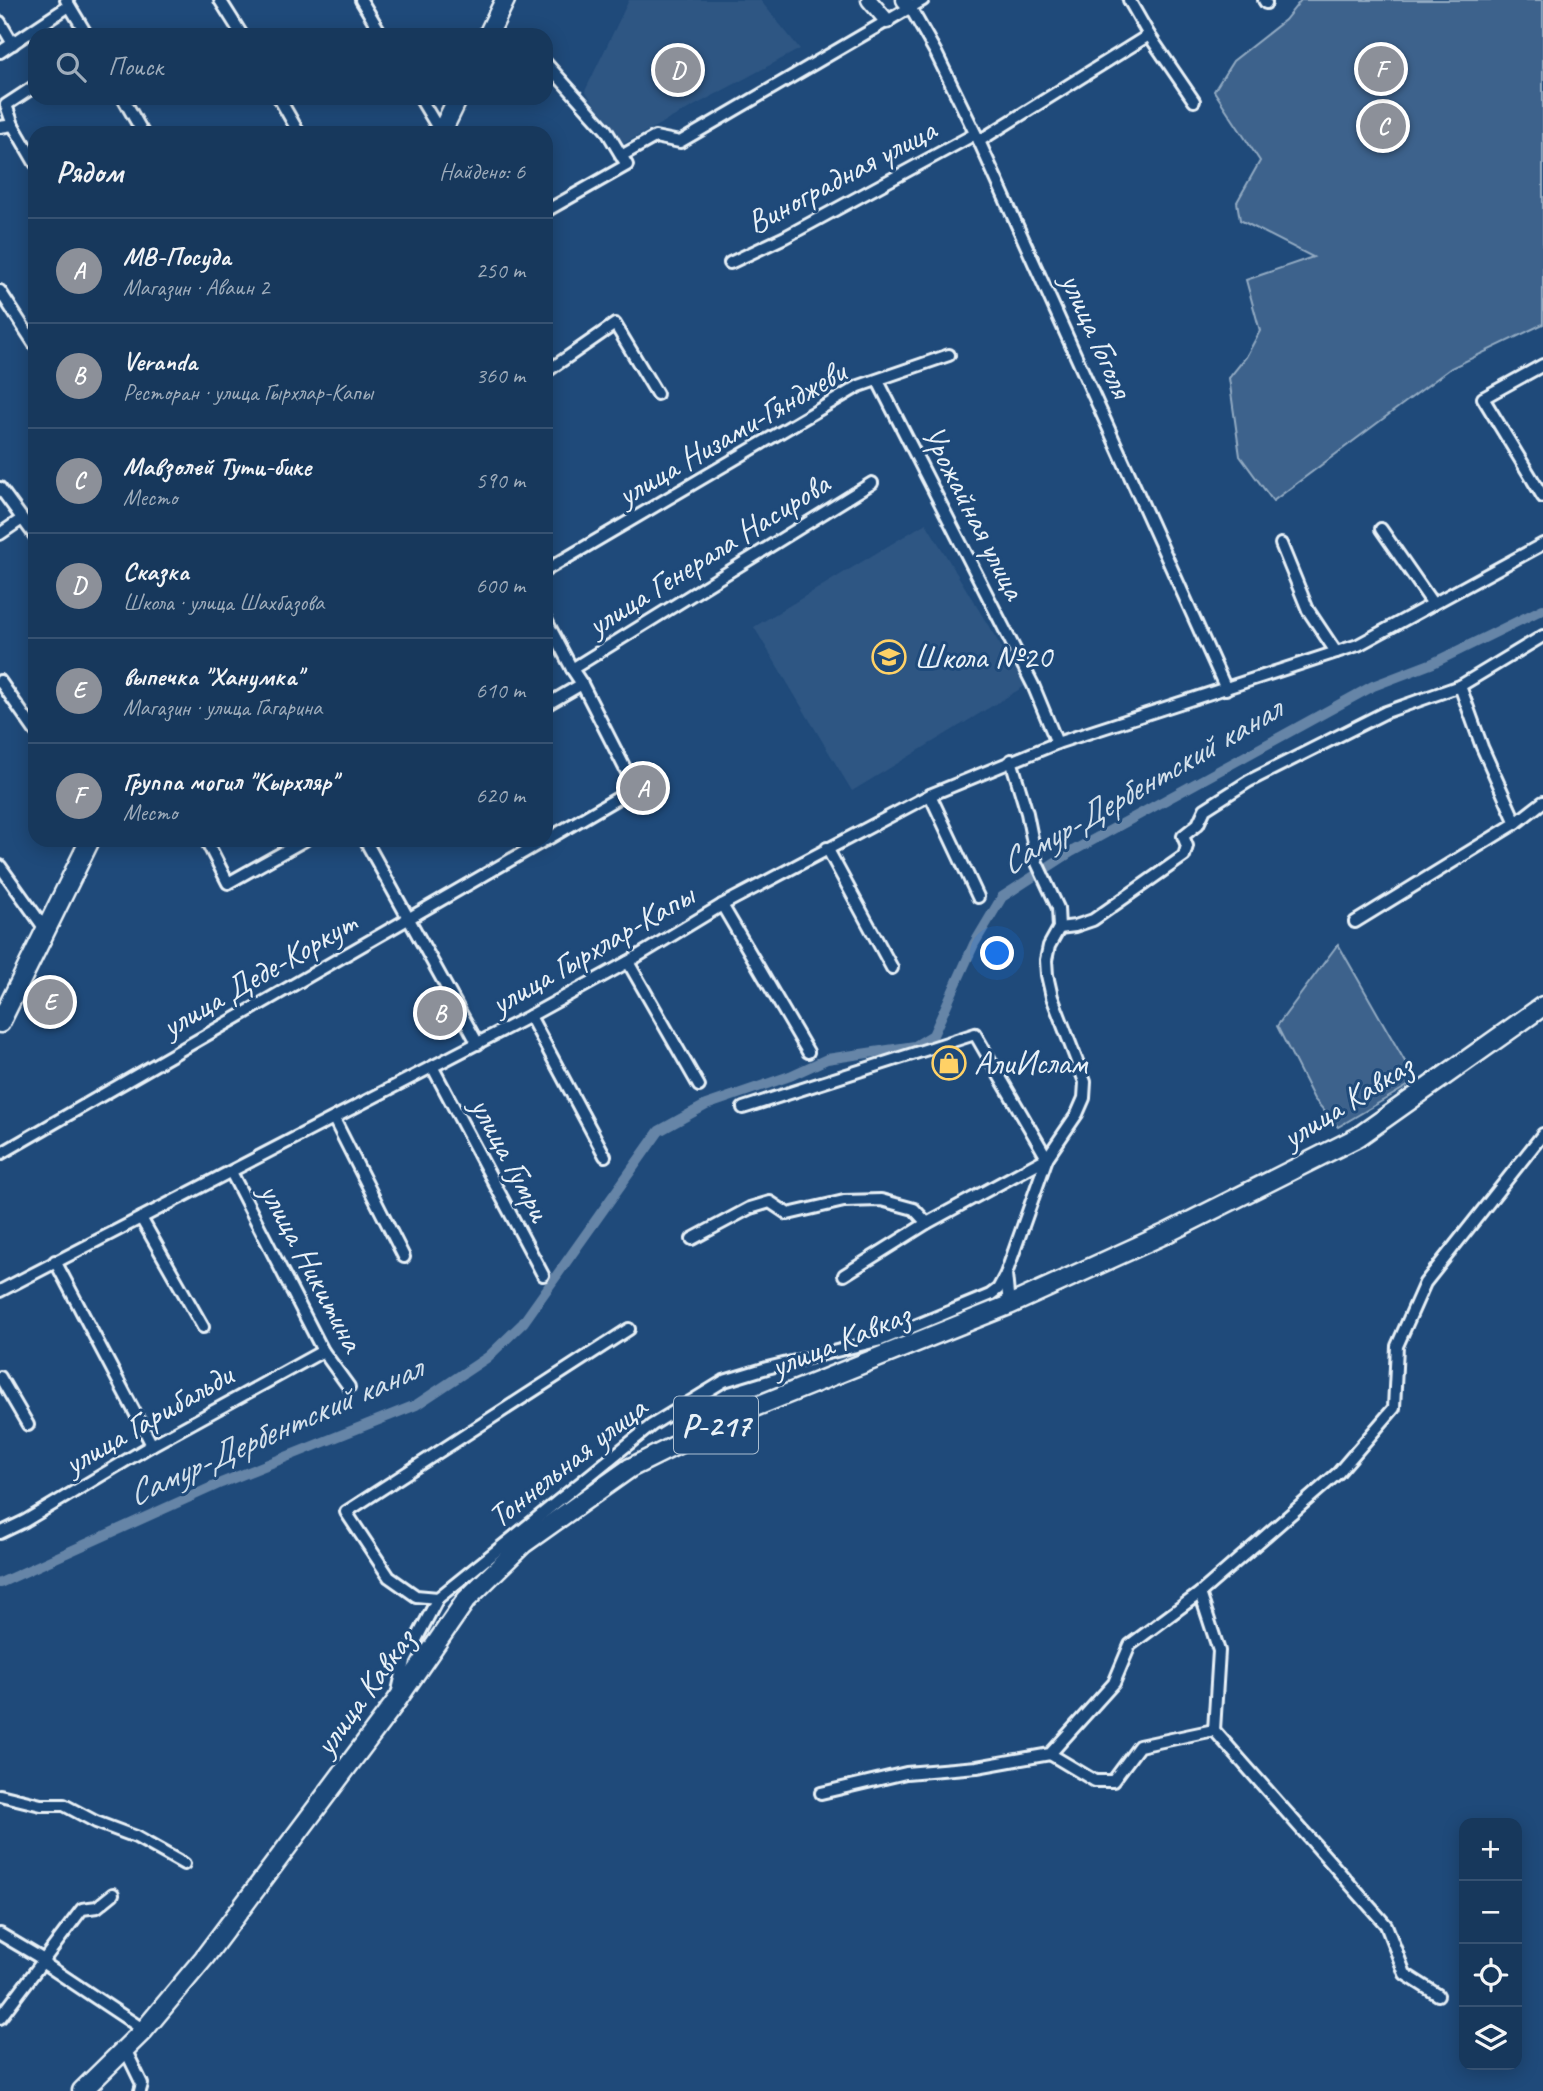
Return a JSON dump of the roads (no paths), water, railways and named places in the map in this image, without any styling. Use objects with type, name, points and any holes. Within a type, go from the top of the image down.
[{"type":"main road","points":[[492,28],[505,0]]},
{"type":"main road","points":[[444,126],[455,105]]},
{"type":"main road","points":[[0,1023],[86,847]]},
{"type":"main road","name":"улица Кавказ","points":[[82,2091],[144,2031],[204,1958],[394,1703],[466,1600],[523,1544],[630,1468],[747,1410],[1009,1305],[1165,1234],[1358,1137],[1543,1006]]},
{"type":"street","points":[[220,0],[238,28]]},
{"type":"street","points":[[360,0],[378,28]]},
{"type":"street","points":[[869,0],[887,21]]},
{"type":"street","points":[[1129,0],[1149,35],[1194,101]]},
{"type":"street","points":[[553,207],[624,161],[655,137],[680,142],[887,21],[912,2]]},
{"type":"street","name":"улица Гоголя","points":[[912,2],[977,137],[1226,689]]},
{"type":"street","points":[[34,28],[67,3],[83,28]]},
{"type":"street","points":[[0,22],[13,44]]},
{"type":"street","points":[[0,52],[28,33]]},
{"type":"street","name":"Виноградная улица","points":[[730,263],[776,242],[977,137],[1149,35]]},
{"type":"street","points":[[553,71],[606,130],[624,161]]},
{"type":"street","points":[[28,91],[6,105],[13,125],[28,151]]},
{"type":"street","points":[[127,105],[139,126]]},
{"type":"street","points":[[283,105],[295,126]]},
{"type":"street","points":[[424,105],[437,126]]},
{"type":"street","points":[[0,127],[13,125]]},
{"type":"street","points":[[0,291],[28,334]]},
{"type":"street","points":[[553,367],[615,324],[657,394]]},
{"type":"street","name":"улица Низами-Гянджеви","points":[[553,566],[859,386],[949,355]]},
{"type":"street","points":[[1543,365],[1483,398],[1543,496]]},
{"type":"street","name":"Урожайная улица","points":[[878,381],[1033,685],[1056,743]]},
{"type":"street","name":"улица Генерала Насирова","points":[[572,669],[872,483]]},
{"type":"street","points":[[0,488],[28,527]]},
{"type":"street","points":[[0,534],[22,519]]},
{"type":"street","points":[[1381,528],[1433,604]]},
{"type":"street","points":[[1281,544],[1308,610],[1336,652]]},
{"type":"street","name":"улица Гырхлар-Капы","points":[[0,1291],[478,1044],[628,962],[722,905],[930,795],[1056,743],[1358,645],[1543,544]]},
{"type":"street","points":[[553,633],[582,684]]},
{"type":"street","points":[[1059,928],[1093,920],[1184,856],[1188,846],[1183,836],[1198,824],[1202,812],[1249,781],[1386,712],[1460,686],[1543,636]]},
{"type":"street","points":[[0,681],[28,721]]},
{"type":"street","name":"улица Генерала Насирова","points":[[553,701],[582,684]]},
{"type":"street","name":"улица Деде-Коркут","points":[[553,836],[635,788],[582,684]]},
{"type":"street","points":[[1460,686],[1482,747],[1516,823]]},
{"type":"street","points":[[844,1275],[928,1223],[1047,1158],[1084,1098],[1085,1082],[1052,998],[1047,975],[1049,946],[1059,928],[1058,908],[1037,863],[1027,813],[1011,760]]},
{"type":"street","points":[[930,795],[978,897]]},
{"type":"street","points":[[1355,922],[1516,823],[1543,802]]},
{"type":"street","points":[[210,847],[228,883],[292,847]]},
{"type":"street","points":[[369,847],[478,1044]]},
{"type":"street","name":"улица Деде-Коркут","points":[[0,1154],[534,847]]},
{"type":"street","points":[[827,848],[892,968]]},
{"type":"street","points":[[0,866],[45,929]]},
{"type":"street","points":[[722,905],[808,1052]]},
{"type":"street","points":[[628,962],[699,1086]]},
{"type":"street","points":[[530,1016],[605,1156]]},
{"type":"street","points":[[743,1108],[975,1034],[1047,1158]]},
{"type":"street","name":"улица Гумри","points":[[433,1068],[543,1275]]},
{"type":"street","points":[[334,1119],[404,1256]]},
{"type":"street","points":[[821,1793],[906,1773],[977,1766],[1051,1754],[1114,1683],[1130,1645],[1200,1593],[1338,1473],[1394,1408],[1397,1346],[1425,1283],[1543,1134]]},
{"type":"street","name":"Тоннельная улица","points":[[629,1329],[346,1512],[389,1577],[416,1596],[438,1598],[652,1425],[724,1381],[881,1340],[990,1295],[998,1289],[1006,1274],[1047,1158]]},
{"type":"street","name":"улица Никитина","points":[[231,1172],[323,1351],[349,1387]]},
{"type":"street","points":[[692,1239],[750,1208],[770,1202],[788,1214],[844,1201],[881,1200],[914,1209],[928,1223]]},
{"type":"street","points":[[141,1218],[202,1327]]},
{"type":"street","points":[[55,1261],[152,1445]]},
{"type":"street","points":[[1006,1274],[1009,1305]]},
{"type":"street","name":"улица Гарибальди","points":[[0,1533],[323,1351]]},
{"type":"street","points":[[0,1377],[28,1425]]},
{"type":"street","points":[[1200,1593],[1219,1651],[1214,1730],[1386,1925],[1405,1974],[1438,1994]]},
{"type":"street","points":[[394,1703],[405,1661],[438,1598]]},
{"type":"street","points":[[1051,1754],[1094,1782],[1113,1781],[1139,1746],[1214,1730]]},
{"type":"street","points":[[0,1795],[41,1805],[64,1805],[96,1822],[136,1837],[184,1864]]},
{"type":"street","points":[[0,2018],[82,1909],[97,1907],[113,1894]]},
{"type":"street","points":[[0,1934],[38,1957],[144,2031]]},
{"type":"street","points":[[125,2049],[142,2084],[140,2091]]},
{"type":"waterway","name":"Самур-Дербентский канал","points":[[0,1583],[221,1483],[416,1405],[488,1357],[523,1323],[659,1131],[706,1105],[790,1076],[827,1059],[915,1046],[933,1035],[974,944],[1002,897],[1071,852],[1373,686],[1433,663],[1543,609]]},
{"type":"place","name":"Группа могил \"Кырхляр\"","points":[[1381,69]]},
{"type":"place","name":"Сказка","points":[[678,70]]},
{"type":"place","name":"Мавзолей Тути-бике","points":[[1383,126]]},
{"type":"place","name":"Школа №20","points":[[889,657]]},
{"type":"place","name":"МВ-Посуда","points":[[643,788]]},
{"type":"place","name":"выпечка \"Ханумка\"","points":[[50,1002]]},
{"type":"place","name":"Veranda","points":[[440,1013]]},
{"type":"place","name":"АлиИслам","points":[[949,1063]]}]
